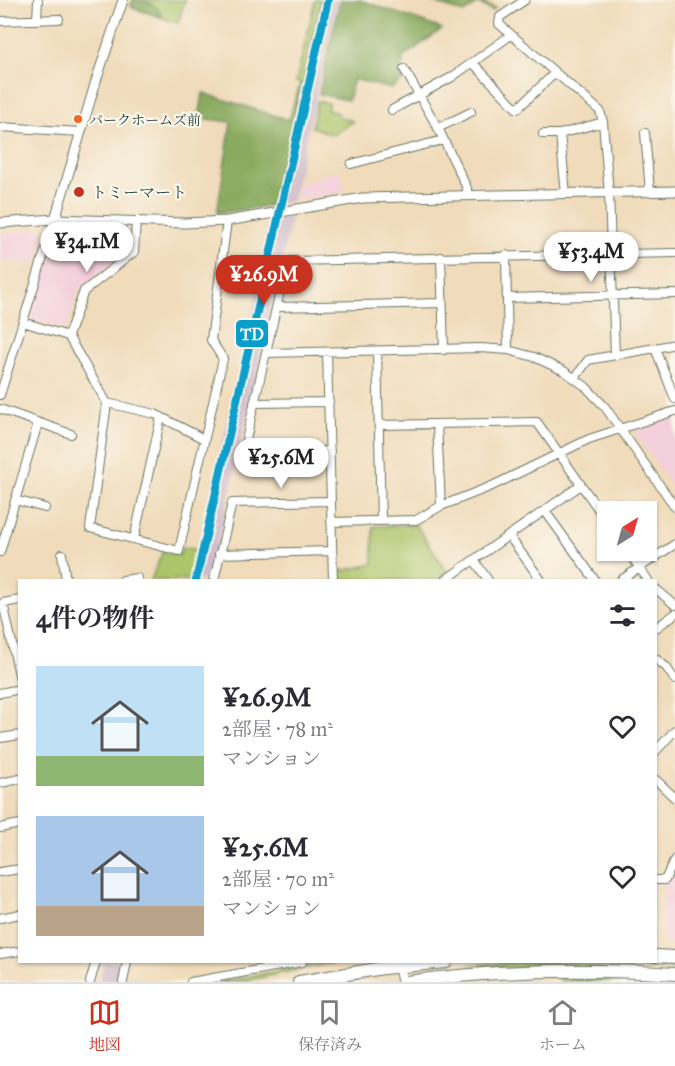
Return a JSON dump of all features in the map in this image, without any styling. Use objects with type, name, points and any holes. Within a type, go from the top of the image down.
[{"type":"main road","points":[[657,956],[675,957]]},
{"type":"main road","points":[[299,982],[399,964],[423,963]]},
{"type":"main road","points":[[407,982],[465,975],[516,973],[675,974]]},
{"type":"street","points":[[37,20],[38,0]]},
{"type":"street","points":[[0,394],[123,0]]},
{"type":"street","points":[[525,0],[500,16],[499,24],[600,111],[603,122],[609,194],[615,355]]},
{"type":"street","points":[[0,21],[59,19]]},
{"type":"street","points":[[392,110],[452,77],[511,35]]},
{"type":"street","points":[[472,62],[517,108],[555,73]]},
{"type":"street","points":[[404,69],[438,128],[467,188],[467,195]]},
{"type":"street","points":[[438,128],[471,112]]},
{"type":"street","points":[[543,134],[560,134],[603,122]]},
{"type":"street","points":[[0,127],[80,132]]},
{"type":"street","points":[[645,133],[650,192]]},
{"type":"street","points":[[560,134],[566,194]]},
{"type":"street","points":[[351,164],[443,140]]},
{"type":"street","points":[[0,223],[55,219],[184,223],[227,221],[355,199],[675,191]]},
{"type":"street","points":[[23,322],[68,336],[107,403],[90,528],[179,551],[223,359],[211,340],[227,221]]},
{"type":"street","points":[[68,336],[84,291],[134,252],[136,222]]},
{"type":"street","points":[[330,451],[243,453],[286,265],[293,260],[675,253]]},
{"type":"street","points":[[506,255],[508,350]]},
{"type":"street","points":[[441,257],[444,350]]},
{"type":"street","points":[[507,298],[675,294]]},
{"type":"street","points":[[277,307],[442,303]]},
{"type":"street","points":[[575,378],[588,360],[675,344]]},
{"type":"street","points":[[656,348],[675,399]]},
{"type":"street","points":[[266,353],[508,350],[534,357],[575,378],[596,396],[675,507]]},
{"type":"street","points":[[377,351],[381,521]]},
{"type":"street","points":[[327,352],[333,579]]},
{"type":"street","points":[[254,403],[329,402]]},
{"type":"street","points":[[107,403],[161,417],[204,439]]},
{"type":"street","points":[[0,409],[71,434]]},
{"type":"street","points":[[331,522],[416,520],[441,506],[492,486],[589,440],[675,411]]},
{"type":"street","points":[[134,539],[161,417]]},
{"type":"street","points":[[379,425],[537,422],[597,508]]},
{"type":"street","points":[[0,552],[38,423]]},
{"type":"street","points":[[437,424],[441,506]]},
{"type":"street","points":[[446,579],[581,485]]},
{"type":"street","points":[[15,500],[45,508]]},
{"type":"street","points":[[214,579],[232,503],[331,501]]},
{"type":"street","points":[[545,511],[594,579]]},
{"type":"street","points":[[509,536],[540,579]]},
{"type":"street","points":[[622,579],[675,544]]},
{"type":"street","points":[[219,554],[332,551]]},
{"type":"street","points":[[62,554],[66,579]]},
{"type":"street","points":[[474,560],[487,579]]},
{"type":"street","points":[[634,561],[647,579]]},
{"type":"street","points":[[657,590],[675,605]]},
{"type":"street","points":[[18,600],[3,603],[4,626],[18,672]]},
{"type":"street","points":[[657,627],[675,614]]},
{"type":"street","points":[[657,660],[666,667],[675,680]]},
{"type":"street","points":[[0,693],[18,689]]},
{"type":"street","points":[[657,750],[675,730]]},
{"type":"street","points":[[0,738],[18,735]]},
{"type":"street","points":[[0,783],[18,779]]},
{"type":"street","points":[[657,781],[675,798]]},
{"type":"street","points":[[0,828],[18,824]]},
{"type":"street","points":[[657,880],[665,880],[675,859]]},
{"type":"street","points":[[0,872],[18,869]]},
{"type":"street","points":[[0,918],[18,914]]},
{"type":"street","points":[[0,954],[18,951]]},
{"type":"street","points":[[90,982],[96,963]]},
{"type":"street","points":[[123,982],[127,963]]},
{"type":"street","points":[[191,982],[296,963]]},
{"type":"street","points":[[399,964],[402,982]]},
{"type":"shaded area","points":[[321,0],[338,0],[292,202],[274,205]]},
{"type":"shaded area","points":[[340,170],[345,191],[296,200],[300,183]]},
{"type":"shaded area","points":[[289,217],[291,219],[210,579],[191,579],[262,270],[271,220]]},
{"type":"shaded area","points":[[63,227],[130,230],[127,252],[78,290],[67,327],[63,329],[32,320],[30,315],[57,231]]},
{"type":"shaded area","points":[[39,229],[45,234],[35,264],[0,260],[0,233]]},
{"type":"shaded area","points":[[675,415],[675,490],[636,434],[638,428]]},
{"type":"shaded area","points":[[675,869],[675,943],[662,942],[664,884],[667,884]]},
{"type":"shaded area","points":[[104,963],[124,963],[119,982],[99,982]]},
{"type":"green space","points":[[133,0],[185,0],[178,23],[131,7]]},
{"type":"green space","points":[[133,0],[150,4],[162,17],[133,8],[131,5]]},
{"type":"green space","points":[[315,0],[321,0],[303,84],[296,82]]},
{"type":"green space","points":[[340,0],[360,0],[442,29],[402,58],[404,63],[401,69],[406,78],[391,89],[354,79],[348,100],[319,94]]},
{"type":"green space","points":[[427,0],[473,0],[496,8],[492,11],[479,3],[464,13]]},
{"type":"green space","points":[[300,84],[303,84],[274,205],[217,213],[231,122],[199,118],[203,93],[289,120]]},
{"type":"green space","points":[[317,101],[329,103],[327,110],[339,113],[338,117],[353,121],[333,135],[312,127]]},
{"type":"green space","points":[[416,525],[448,573],[439,579],[338,579],[337,572],[373,564],[373,526]]},
{"type":"green space","points":[[182,547],[198,550],[191,579],[151,579],[163,551],[180,555]]},
{"type":"green space","points":[[321,963],[332,963],[239,982],[218,982]]},
{"type":"green space","points":[[653,963],[675,966],[675,969],[511,967],[469,965]]},
{"type":"green space","points":[[560,978],[614,978],[675,982],[560,981]]},
{"type":"transit line","name":"TD","points":[[196,579],[328,0]]},
{"type":"place","name":"パークホームズ前","points":[[78,119]]},
{"type":"place","name":"トミーマート","points":[[79,192]]}]
